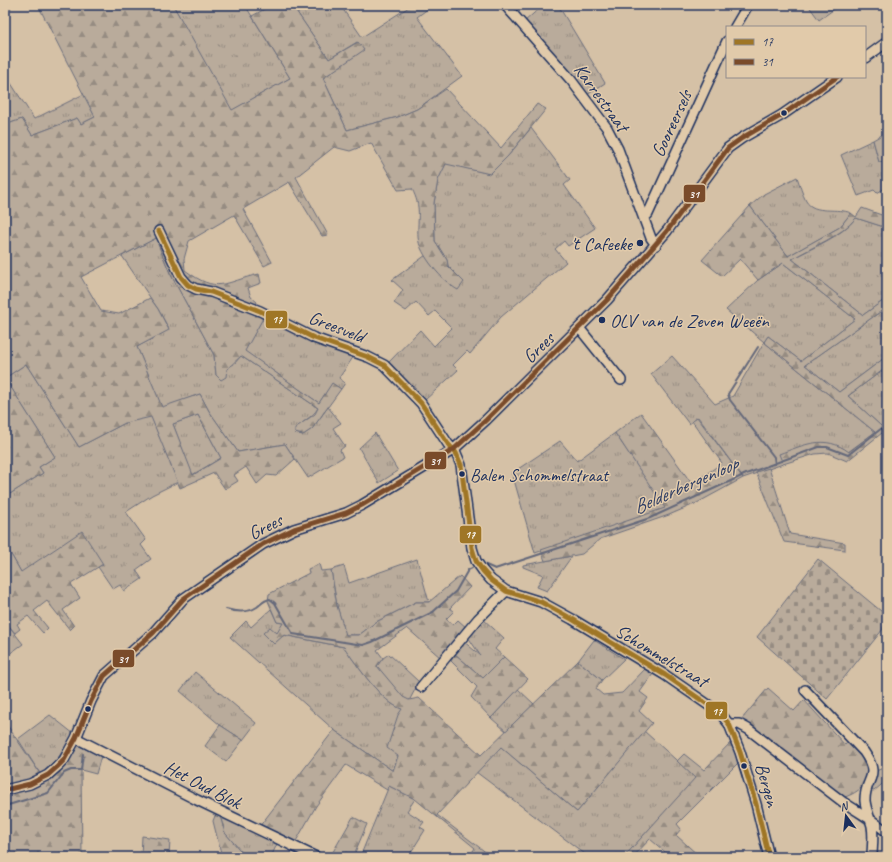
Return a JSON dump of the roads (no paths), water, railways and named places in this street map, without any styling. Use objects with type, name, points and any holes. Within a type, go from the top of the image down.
[{"type":"street","name":"Karrestraat","points":[[505,5],[571,80],[607,128],[618,150],[651,238],[656,244]]},
{"type":"street","points":[[736,26],[748,5]]},
{"type":"street","points":[[866,57],[887,42]]},
{"type":"street","name":"Gooreersels","points":[[644,218],[648,214],[726,44]]},
{"type":"street","name":"Grees","points":[[5,790],[30,784],[48,775],[64,760],[76,738],[91,701],[104,676],[153,633],[183,599],[263,544],[294,529],[346,513],[362,505],[453,450],[486,420],[608,300],[656,244],[728,148],[742,138],[782,115],[836,78]]},
{"type":"street","name":"Greesveld","points":[[159,231],[181,277],[188,285],[254,309],[314,338],[372,358],[384,365],[414,394],[453,450]]},
{"type":"street","name":"Grees","points":[[580,329],[620,380]]},
{"type":"street","name":"Schommelstraat","points":[[453,450],[461,465],[472,548],[476,561],[492,580],[506,591],[541,602],[665,674],[704,700],[720,713],[729,724]]},
{"type":"street","points":[[421,686],[478,619],[506,591]]},
{"type":"street","points":[[805,690],[864,752],[871,762],[873,775],[865,801],[873,832],[872,857]]},
{"type":"street","points":[[729,724],[739,724],[748,729],[843,802],[886,831]]},
{"type":"street","name":"Bergen","points":[[729,724],[738,746],[754,797],[769,857]]},
{"type":"street","name":"Het Oud Blok","points":[[76,738],[197,800],[316,857]]},
{"type":"waterway","points":[[758,347],[728,394],[730,400],[774,457],[775,464]]},
{"type":"waterway","name":"Belderbergenloop","points":[[486,565],[495,569],[650,518],[746,474],[819,447],[827,447],[848,455],[887,424]]},
{"type":"waterway","name":"Belderbergenloop","points":[[226,609],[246,611],[253,609],[270,599],[275,603],[293,634],[363,645],[433,612],[456,591],[468,570],[472,568]]},
{"type":"waterway","name":"Belderbergenloop","points":[[5,806],[48,793],[64,773],[71,770],[81,770],[83,754]]},
{"type":"waterway","points":[[852,813],[867,824],[868,833]]},
{"type":"place","name":"'t Cafeeke","points":[[640,243]]},
{"type":"place","name":"OLV van de Zeven Weeën","points":[[602,320]]},
{"type":"place","name":"Balen Schommelstraat","points":[[462,474]]}]
